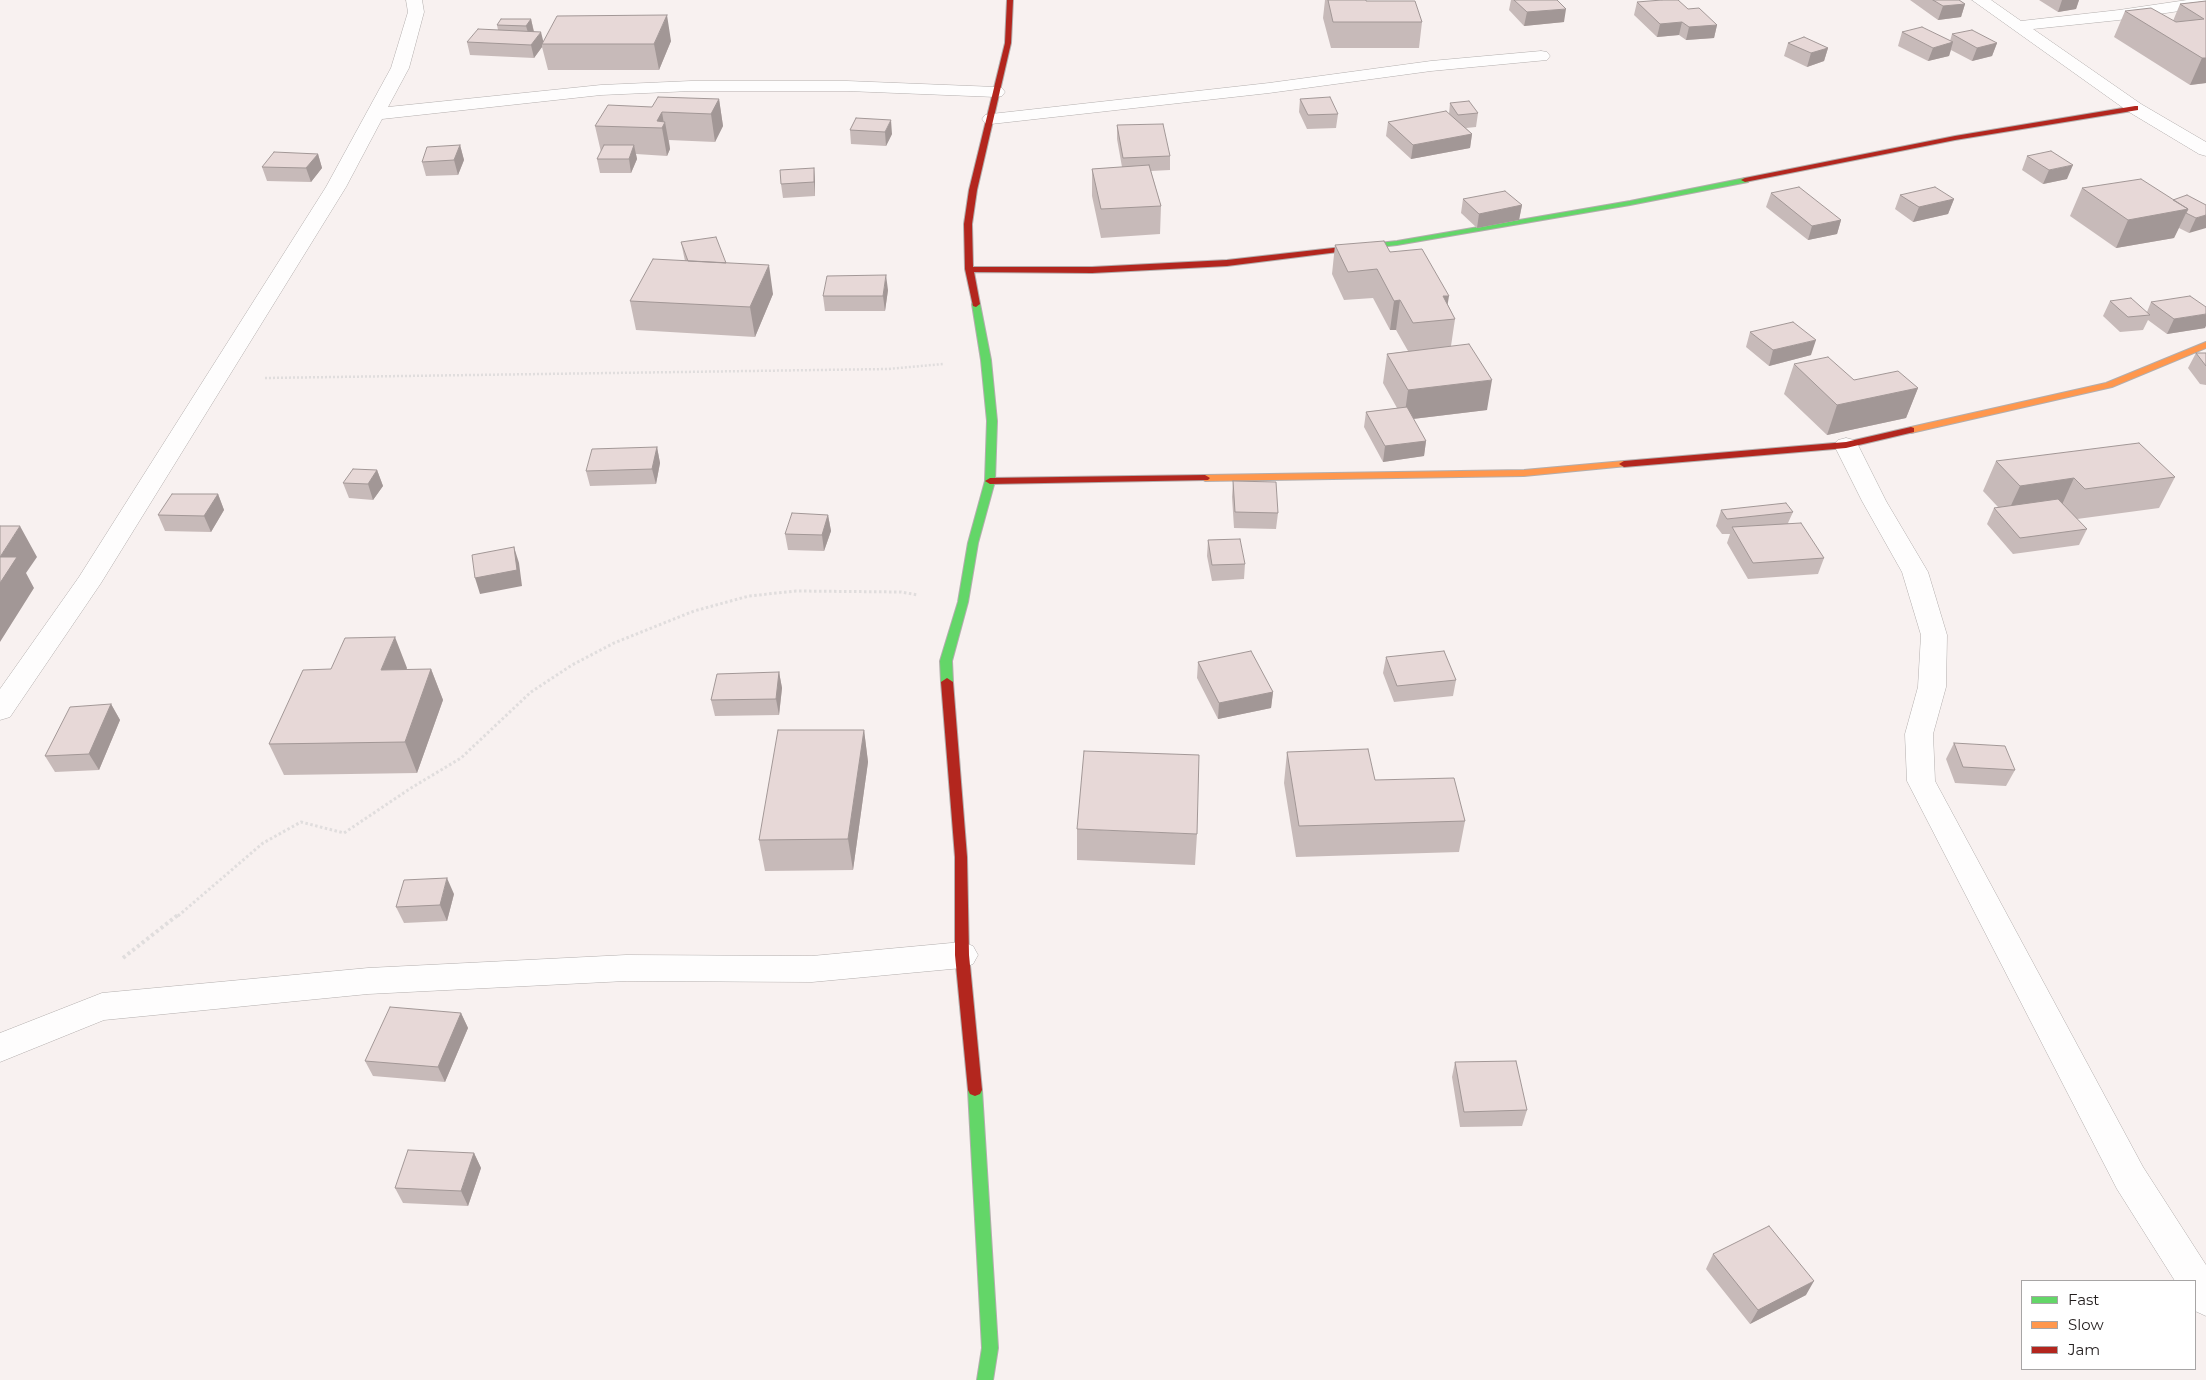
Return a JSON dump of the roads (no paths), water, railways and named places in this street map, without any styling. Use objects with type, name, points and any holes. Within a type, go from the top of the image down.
[{"type":"street","points":[[0,710],[88,583],[336,187],[377,114],[400,68],[416,12],[414,0]]},
{"type":"street","points":[[985,1380],[990,1348],[988,1309],[976,1103],[962,955],[961,857],[947,700],[946,661],[963,602],[973,543],[990,481],[992,421],[986,360],[969,269],[968,224],[973,190],[1008,44],[1010,0]]},
{"type":"street","points":[[1980,0],[2135,108],[2206,150]]},
{"type":"street","points":[[2017,26],[2119,15],[2206,2]]},
{"type":"street","points":[[991,119],[1269,88],[1431,66],[1541,56]]},
{"type":"street","points":[[377,114],[602,90],[691,86],[847,86],[996,92]]},
{"type":"street","points":[[969,269],[1092,270],[1226,263],[1398,243],[1630,203],[1955,138],[2135,108]]},
{"type":"street","points":[[990,481],[1524,473],[1846,445],[2109,385],[2206,345]]},
{"type":"street","points":[[1846,445],[1874,501],[1914,572],[1934,634],[1932,687],[1919,734],[1921,781],[2130,1178],[2195,1280]]},
{"type":"street","points":[[0,1048],[102,1006],[348,982],[626,968],[812,969],[962,955]]},
{"type":"street","points":[[2196,1282],[2206,1298]]}]
